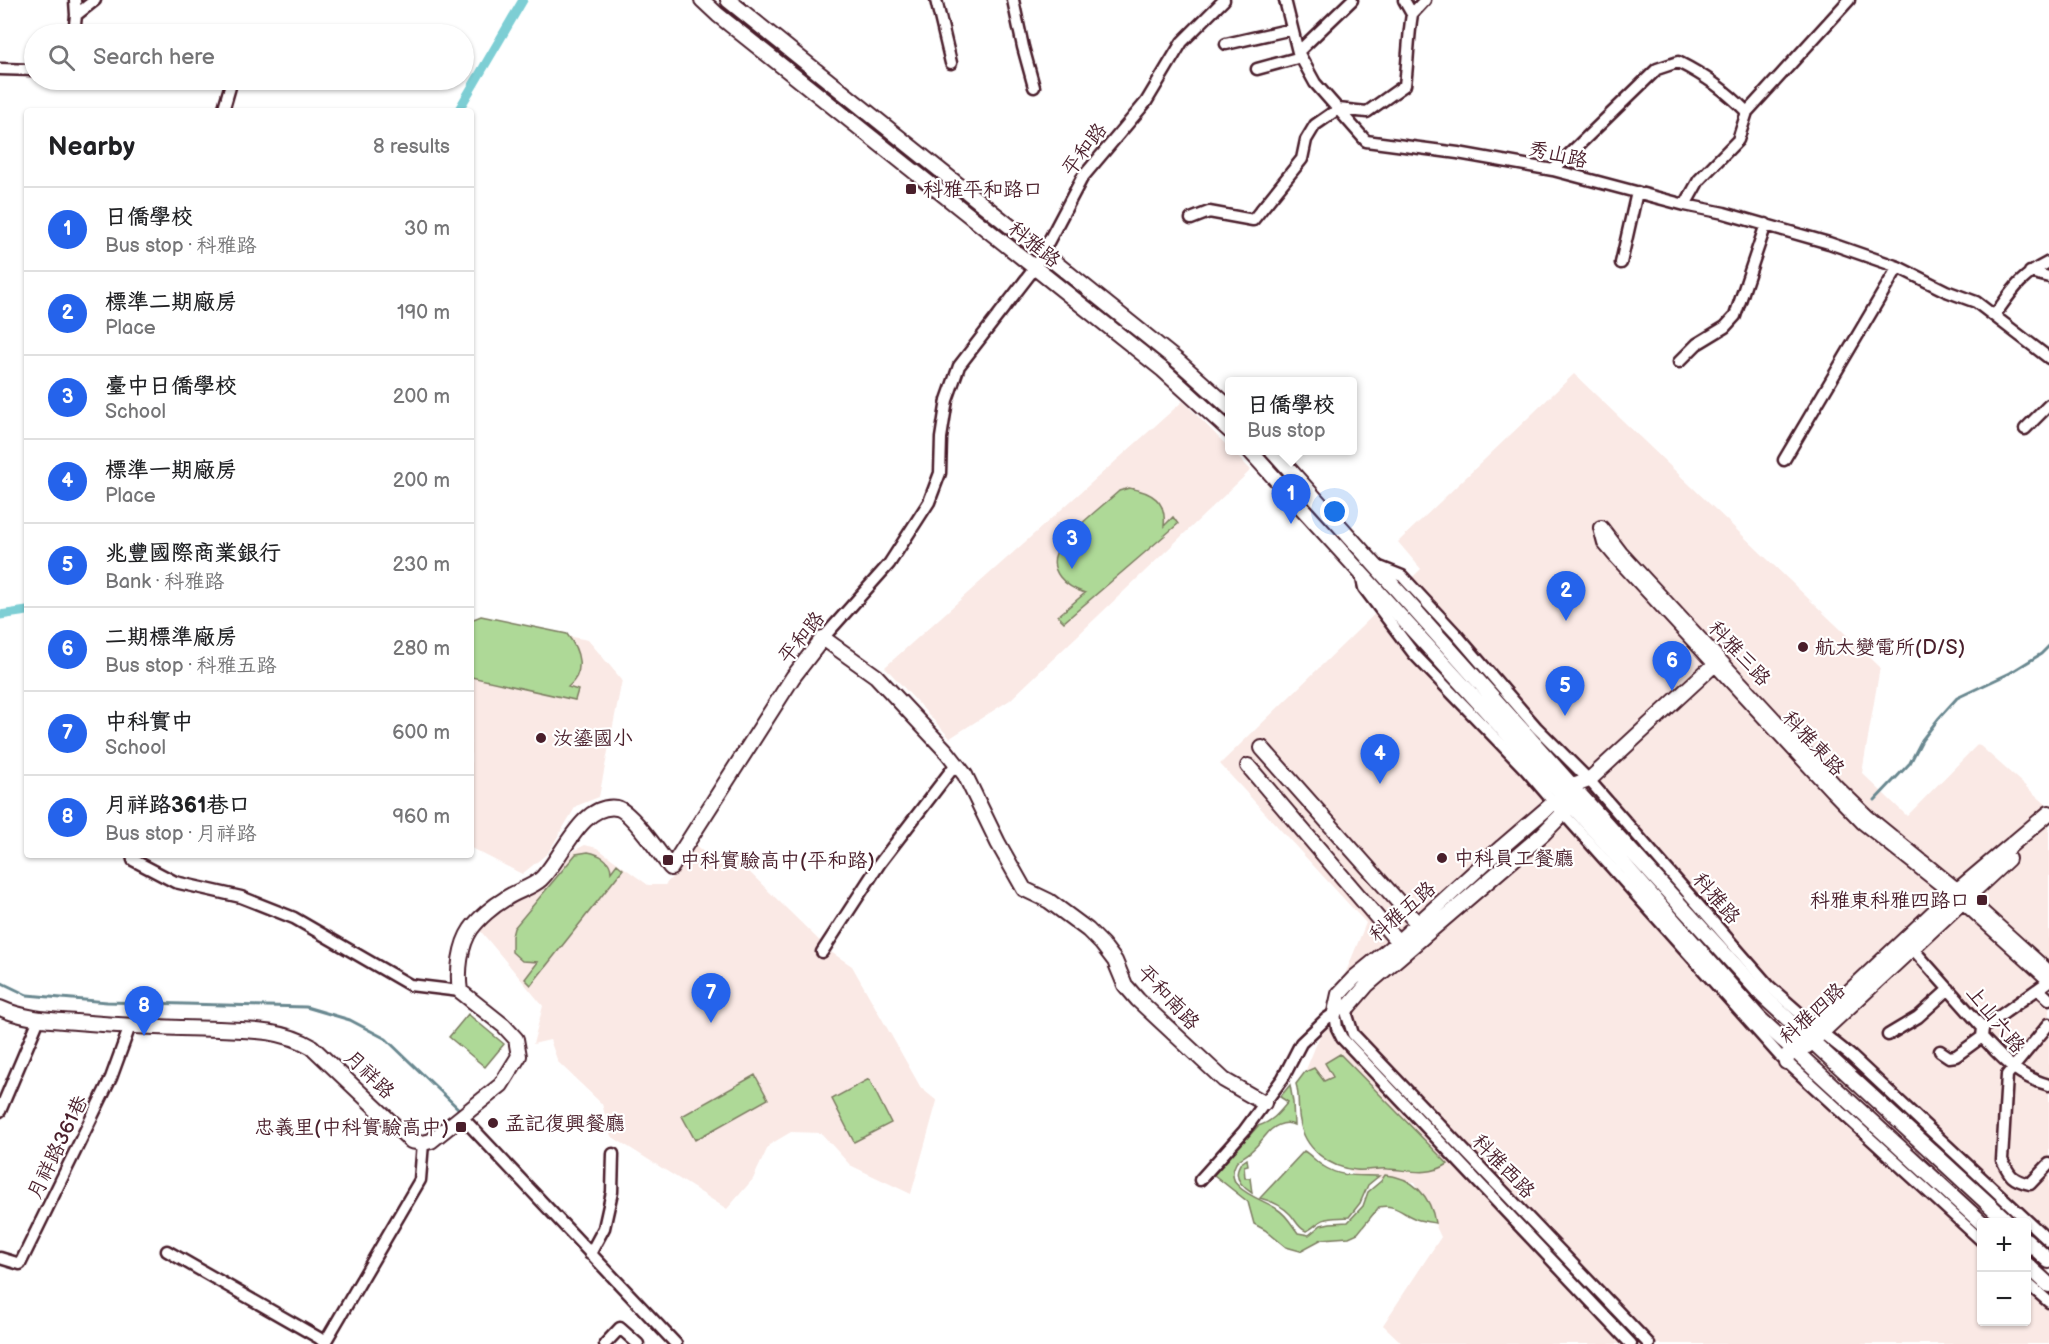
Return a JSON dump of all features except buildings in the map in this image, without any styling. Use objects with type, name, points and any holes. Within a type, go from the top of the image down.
[{"type":"street","points":[[75,0],[75,24]]},
{"type":"street","points":[[76,15],[95,0]]},
{"type":"street","name":"科雅路","points":[[702,0],[1034,269],[1163,370],[1225,426]]},
{"type":"street","name":"科雅路","points":[[728,0],[1179,362],[1225,403]]},
{"type":"street","points":[[936,0],[951,63]]},
{"type":"street","points":[[1013,0],[1034,87]]},
{"type":"street","name":"平和路","points":[[460,991],[458,977],[465,940],[472,928],[504,899],[539,881],[568,840],[593,813],[607,808],[624,810],[671,868],[793,677],[823,638],[889,564],[928,502],[940,473],[941,438],[947,400],[959,366],[1034,269],[1082,178],[1146,102],[1182,42],[1224,0]]},
{"type":"street","name":"秀山路","points":[[1285,0],[1299,55],[1316,83],[1366,141],[1458,153],[1553,170],[1766,224],[1829,243],[1898,267],[1946,291],[1976,302],[2049,358]]},
{"type":"street","points":[[1257,69],[1299,55],[1352,0]]},
{"type":"street","points":[[1404,0],[1412,14]]},
{"type":"street","points":[[1191,219],[1209,212],[1253,220],[1302,159],[1306,140],[1316,125],[1338,109],[1366,112],[1405,85],[1409,55],[1408,34],[1412,14],[1425,0]]},
{"type":"street","points":[[1685,205],[1699,180],[1738,140],[1747,112],[1849,0]]},
{"type":"street","points":[[1226,44],[1293,29]]},
{"type":"street","points":[[1553,170],[1657,69],[1678,62],[1703,74],[1728,92],[1747,112]]},
{"type":"street","points":[[0,69],[24,70]]},
{"type":"street","points":[[224,108],[229,90]]},
{"type":"street","points":[[1621,263],[1637,192]]},
{"type":"street","points":[[1679,362],[1697,344],[1725,327],[1735,316],[1766,224]]},
{"type":"street","points":[[1994,316],[2019,280],[2049,262]]},
{"type":"street","points":[[1784,460],[1898,267]]},
{"type":"street","points":[[2030,272],[2049,277]]},
{"type":"street","points":[[2025,429],[2049,405]]},
{"type":"street","name":"科雅路","points":[[1254,455],[1568,800],[1760,1019],[1977,1218]]},
{"type":"street","name":"科雅路","points":[[1276,455],[1374,565],[1752,1026],[1786,1062],[1977,1236]]},
{"type":"street","name":"科雅三路","points":[[1717,662],[1620,553],[1601,528],[1605,543],[1616,556],[1836,787],[1868,818],[1960,896]]},
{"type":"street","name":"科雅路","points":[[1374,565],[1402,576],[1455,633],[1536,727],[1588,780],[1812,1033],[2004,1218]]},
{"type":"street","name":"平和南路","points":[[823,638],[876,676],[965,774],[998,843],[1024,889],[1049,901],[1088,930],[1115,961],[1125,985],[1138,1000],[1224,1080],[1264,1104]]},
{"type":"street","name":"科雅五路","points":[[1349,1006],[1367,985],[1543,834],[1568,800],[1588,780],[1717,662]]},
{"type":"street","points":[[1262,748],[1418,924]]},
{"type":"street","points":[[822,952],[880,863],[956,764]]},
{"type":"street","points":[[1248,766],[1398,942]]},
{"type":"street","name":"科雅路","points":[[1568,800],[1763,996],[1812,1033],[1850,1055],[2049,1241]]},
{"type":"street","name":"科雅五路","points":[[1335,1012],[1339,994],[1354,978],[1398,942],[1502,847],[1568,800]]},
{"type":"street","name":"科雅四路","points":[[1786,1062],[1812,1033],[1960,896],[2032,836],[2049,815]]},
{"type":"street","points":[[133,858],[175,882],[241,897],[294,918],[410,985],[460,991],[504,1026],[516,1040],[519,1056],[501,1085],[431,1141],[423,1143],[420,1180],[325,1344],[319,1338],[167,1251]]},
{"type":"street","points":[[1960,896],[2049,973]]},
{"type":"street","points":[[1940,1051],[1949,1057],[1956,1056],[2049,980],[1960,896]]},
{"type":"street","name":"科雅四路","points":[[1812,1033],[1912,948],[1960,896]]},
{"type":"street","name":"上山六路","points":[[1912,948],[1949,989],[2012,1068],[2033,1081],[2049,1085]]},
{"type":"street","name":"上山六路","points":[[1888,1035],[1918,1017],[1949,989]]},
{"type":"street","points":[[2038,989],[2049,999]]},
{"type":"street","points":[[1200,1180],[1244,1131],[1264,1104],[1283,1078],[1301,1043],[1335,1012],[1349,1006]]},
{"type":"street","name":"科雅西路","points":[[1349,1006],[1347,1015],[1353,1034],[1649,1344]]},
{"type":"street","name":"月祥路","points":[[0,1008],[13,1014],[39,1019],[130,1026],[261,1031],[297,1038],[312,1047],[405,1136],[411,1141],[423,1143]]},
{"type":"street","name":"科雅西路","points":[[1335,1012],[1342,1038],[1631,1344]]},
{"type":"street","points":[[0,1111],[39,1019]]},
{"type":"street","points":[[2049,1024],[2007,1075],[2002,1160],[2015,1181],[2030,1184],[2049,1164]]},
{"type":"street","name":"月祥路361巷","points":[[0,1258],[20,1264],[111,1078],[130,1026]]},
{"type":"street","points":[[463,1114],[676,1344]]},
{"type":"street","points":[[591,1252],[604,1228],[612,1192],[612,1154]]},
{"type":"street","points":[[2031,1245],[2049,1261]]},
{"type":"street","points":[[2031,1269],[2049,1285]]},
{"type":"street","points":[[2031,1286],[2049,1302]]},
{"type":"street","points":[[605,1344],[620,1328],[638,1344]]},
{"type":"shaded area","points":[[1574,374],[1880,667],[1862,773],[1907,816],[1978,744],[2049,807],[2049,1344],[1403,1344],[1383,1325],[1441,1237],[1415,1182],[1357,1177],[1317,1144],[1305,1072],[1366,923],[1220,764],[1421,569],[1398,542]]},
{"type":"shaded area","points":[[1183,401],[1225,444],[1225,455],[1236,455],[1251,470],[1010,700],[950,738],[885,667]]},
{"type":"shaded area","name":"汝鎏國小","points":[[474,618],[588,640],[622,680],[599,797],[576,806],[548,853],[522,874],[474,850]]},
{"type":"shaded area","points":[[585,845],[597,848],[648,885],[665,885],[695,845],[727,871],[738,861],[831,952],[852,966],[921,1088],[937,1101],[911,1194],[850,1165],[821,1133],[791,1132],[769,1145],[753,1179],[727,1209],[611,1136],[602,1104],[558,1062],[550,1040],[533,1044],[543,1006],[478,928],[493,912],[545,882],[575,850]]},
{"type":"green space","points":[[1129,488],[1145,492],[1156,499],[1163,510],[1164,526],[1173,517],[1178,524],[1064,622],[1058,616],[1085,593],[1071,587],[1056,571],[1054,564],[1058,549],[1077,528],[1119,491]]},
{"type":"green space","points":[[481,616],[567,634],[575,647],[579,661],[577,675],[568,687],[578,690],[575,700],[474,678],[474,619]]},
{"type":"green space","points":[[588,852],[604,858],[611,872],[617,864],[623,869],[531,985],[525,979],[538,962],[522,961],[512,952],[514,928],[576,854]]},
{"type":"green space","points":[[468,1014],[504,1044],[485,1067],[449,1037]]},
{"type":"green space","points":[[1340,1054],[1448,1164],[1426,1172],[1356,1170],[1327,1161],[1312,1148],[1302,1131],[1296,1084],[1305,1072],[1314,1068],[1324,1081],[1333,1077],[1325,1063]]},
{"type":"green space","points":[[755,1075],[768,1099],[695,1140],[682,1116]]},
{"type":"green space","points":[[869,1079],[891,1123],[854,1142],[832,1099]]},
{"type":"green space","points":[[1290,1085],[1294,1125],[1286,1123],[1275,1127],[1252,1150],[1237,1161],[1233,1172],[1234,1180],[1239,1187],[1280,1211],[1298,1233],[1309,1235],[1321,1225],[1348,1222],[1363,1206],[1368,1192],[1385,1175],[1404,1180],[1419,1190],[1429,1204],[1435,1223],[1416,1219],[1389,1206],[1379,1207],[1358,1233],[1349,1237],[1322,1239],[1300,1251],[1286,1247],[1254,1224],[1248,1202],[1214,1175],[1258,1126],[1271,1120],[1285,1106],[1288,1102],[1280,1097]]},
{"type":"green space","points":[[1304,1151],[1330,1170],[1350,1175],[1379,1176],[1368,1185],[1360,1203],[1349,1217],[1323,1220],[1306,1231],[1283,1208],[1260,1198]]},
{"type":"green space","points":[[1247,1159],[1248,1165],[1244,1166],[1245,1178],[1250,1178],[1252,1193],[1244,1187],[1237,1173],[1240,1164]]},
{"type":"waterway","points":[[474,84],[523,0]]},
{"type":"waterway","points":[[460,108],[470,90]]},
{"type":"waterway","points":[[0,615],[24,611]]},
{"type":"waterway","points":[[1875,800],[1910,763],[1922,740],[1957,698],[2010,673],[2041,654],[2049,646]]},
{"type":"waterway","points":[[0,982],[27,995],[107,1002],[306,1007],[350,1020],[386,1039],[462,1112]]},
{"type":"place","name":"科雅平和路口","points":[[911,189]]},
{"type":"place","name":"日僑學校","points":[[1291,524]]},
{"type":"place","name":"臺中日僑學校","points":[[1072,569]]},
{"type":"place","name":"標準二期廠房","points":[[1566,621]]},
{"type":"place","name":"航太變電所(D/S)","points":[[1803,647]]},
{"type":"place","name":"二期標準廠房","points":[[1672,691]]},
{"type":"place","name":"兆豐國際商業銀行","points":[[1565,716]]},
{"type":"place","name":"汝鎏國小","points":[[541,738]]},
{"type":"place","name":"標準一期廠房","points":[[1380,784]]},
{"type":"place","name":"中科員工餐廳","points":[[1442,858]]},
{"type":"place","name":"中科實驗高中(平和路)","points":[[668,860]]},
{"type":"place","name":"科雅東科雅四路口","points":[[1982,900]]},
{"type":"place","name":"中科實中","points":[[711,1023]]},
{"type":"place","name":"月祥路361巷口","points":[[144,1036]]},
{"type":"place","name":"孟記復興餐廳","points":[[493,1123]]},
{"type":"place","name":"忠義里(中科實驗高中)","points":[[461,1127]]}]
